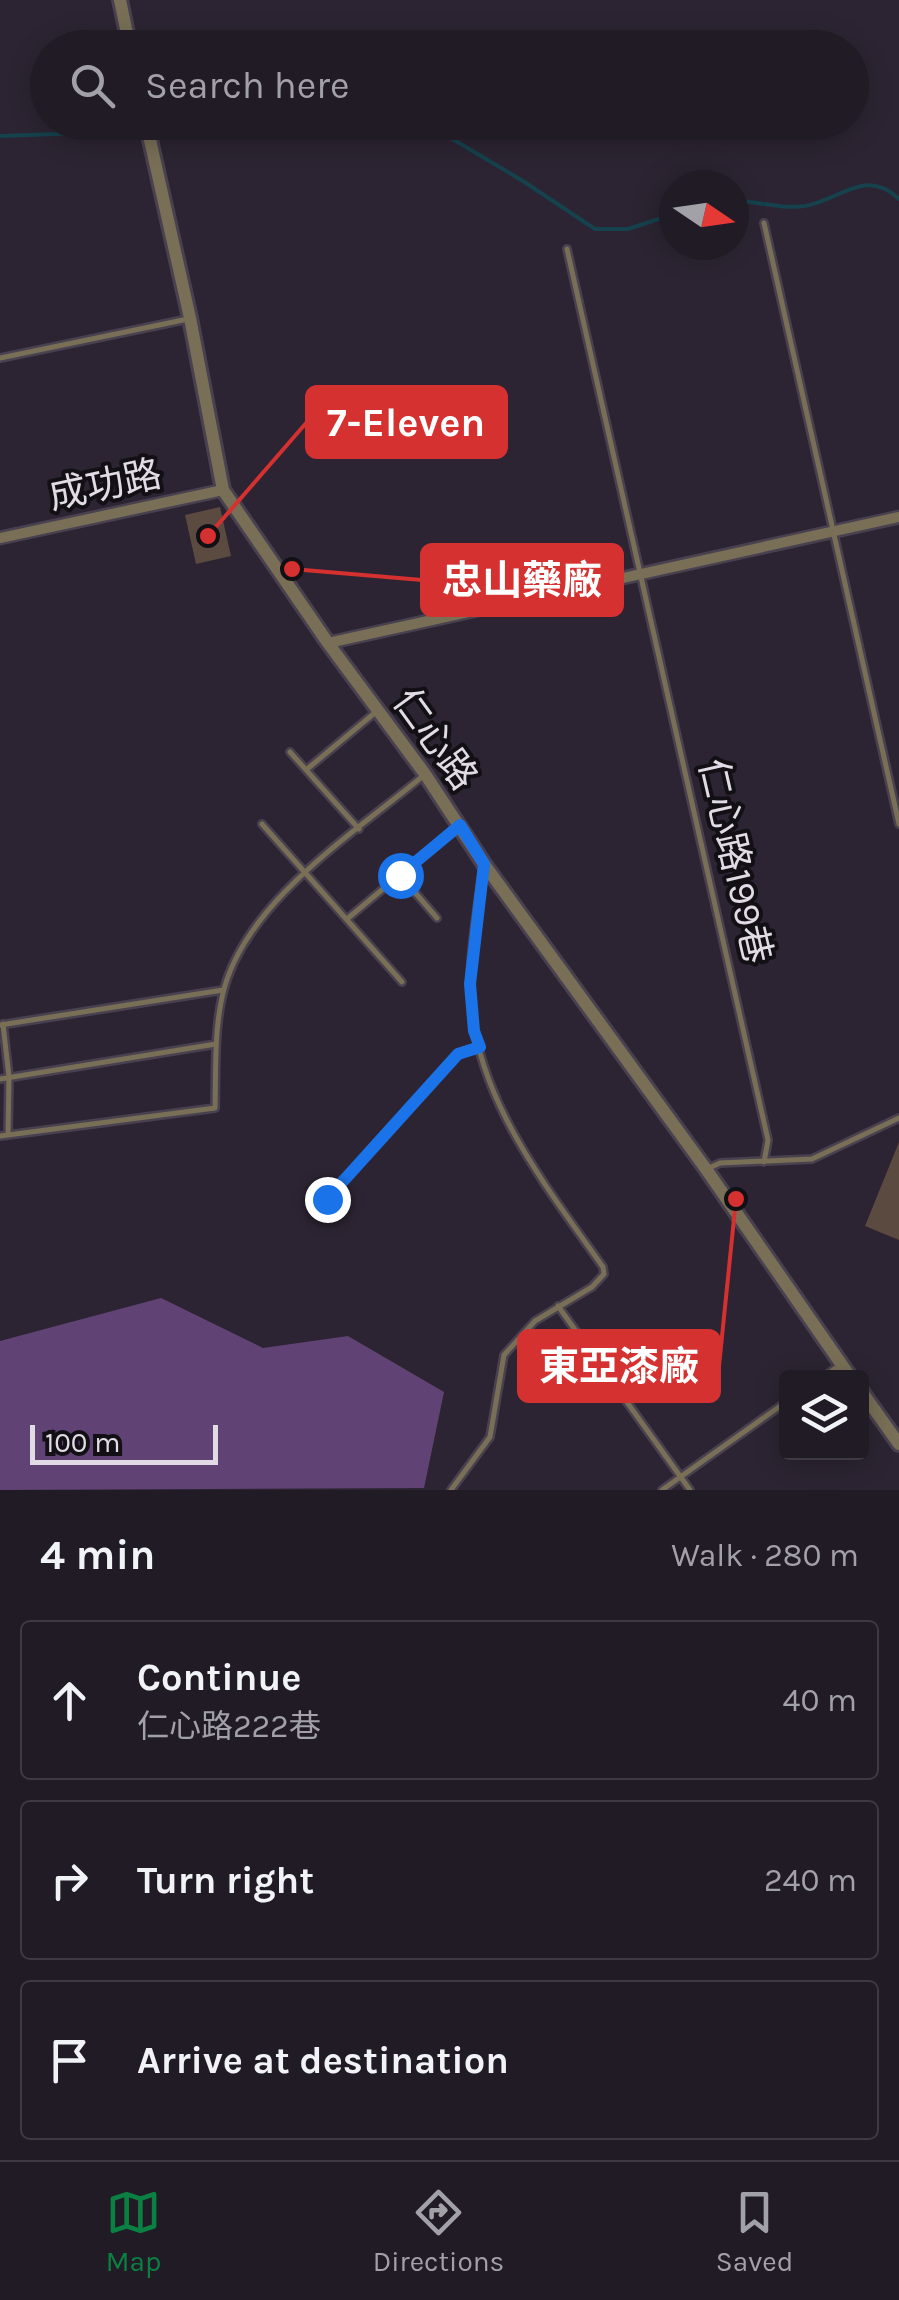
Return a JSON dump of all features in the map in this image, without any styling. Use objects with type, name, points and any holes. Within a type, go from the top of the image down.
[{"type":"street","points":[[120,0],[126,30]]},
{"type":"street","name":"仁心路","points":[[150,140],[190,318],[222,490],[845,1370]]},
{"type":"street","name":"成功路","points":[[0,538],[222,490]]},
{"type":"street","points":[[328,644],[899,516]]},
{"type":"street","points":[[869,1402],[899,1444]]},
{"type":"lane","points":[[764,223],[899,824]]},
{"type":"lane","name":"仁心路199巷","points":[[567,250],[768,1140],[764,1162]]},
{"type":"lane","points":[[0,358],[190,318]]},
{"type":"lane","points":[[306,770],[378,711]]},
{"type":"lane","points":[[290,752],[359,829]]},
{"type":"lane","points":[[0,1136],[215,1108],[216,1044],[223,990],[250,932],[306,873],[425,774]]},
{"type":"lane","points":[[262,824],[402,982]]},
{"type":"lane","points":[[347,919],[460,825]]},
{"type":"lane","points":[[451,1490],[490,1437],[504,1355],[536,1321],[602,1280],[604,1267],[535,1170],[488,1083],[474,1031],[470,984],[484,864]]},
{"type":"lane","points":[[400,875],[438,918]]},
{"type":"lane","points":[[8,1134],[9,1078],[2,1025],[223,990]]},
{"type":"lane","points":[[0,1079],[216,1044]]},
{"type":"lane","points":[[327,1199],[458,1054],[480,1047]]},
{"type":"lane","points":[[706,1169],[720,1163],[812,1159],[899,1118]]},
{"type":"lane","points":[[558,1306],[690,1490]]},
{"type":"lane","points":[[833,1370],[841,1364]]},
{"type":"lane","points":[[662,1490],[779,1407]]},
{"type":"shaded area","points":[[161,1298],[263,1348],[348,1336],[444,1392],[424,1488],[0,1490],[0,1341]]},
{"type":"building","points":[[220,507],[231,556],[196,564],[185,515]]},
{"type":"building","points":[[899,1142],[899,1240],[865,1226]]},
{"type":"waterway","points":[[0,136],[30,135]]},
{"type":"waterway","points":[[454,140],[595,229],[628,229],[659,219]]},
{"type":"waterway","points":[[749,202],[805,206],[864,186],[887,190],[899,199]]},
{"type":"place","name":"7-Eleven","points":[[208,536]]},
{"type":"place","name":"忠山藥廠","points":[[292,569]]},
{"type":"place","name":"東亞漆廠","points":[[736,1199]]},
{"type":"route","points":[[327,1199],[458,1054],[480,1047],[474,1031],[470,984],[484,864],[460,825],[400,875]]}]
